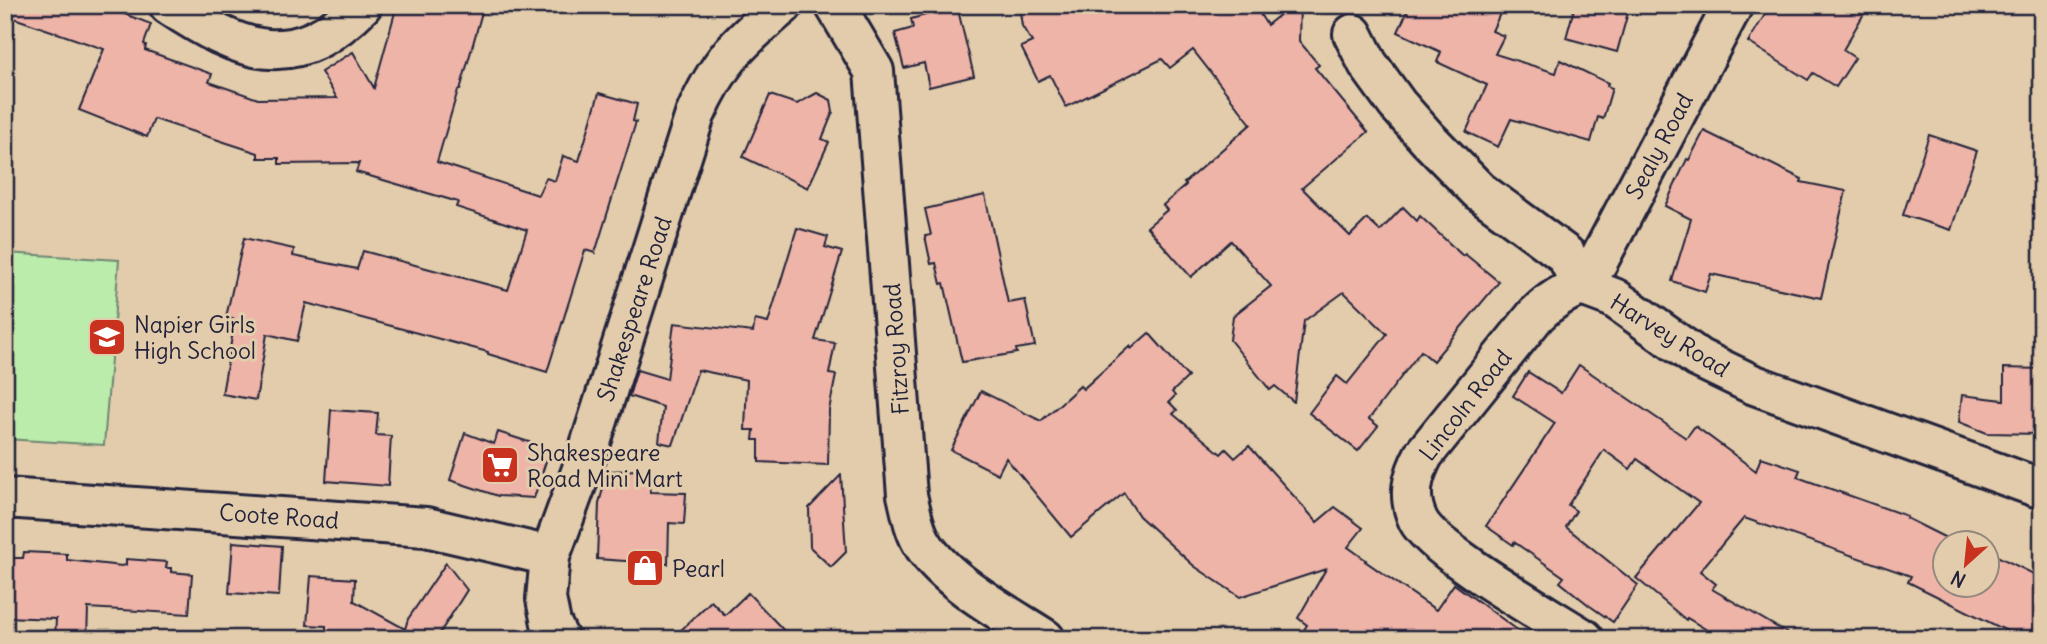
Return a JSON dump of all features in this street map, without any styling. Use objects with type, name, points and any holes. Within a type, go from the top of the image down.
[{"type":"street","points":[[169,5],[210,30],[260,50],[307,45],[331,32],[362,5]]},
{"type":"street","name":"Shakespeare Road","points":[[559,639],[551,623],[546,598],[550,556],[585,461],[695,115],[719,68],[739,43],[783,5]]},
{"type":"street","name":"Sealy Road","points":[[1582,286],[1592,273],[1733,5]]},
{"type":"street","name":"Fitzroy Road","points":[[847,8],[874,71],[907,495],[914,524],[922,545],[936,562],[968,588],[1045,639]]},
{"type":"street","name":"Harvey Road","points":[[1353,34],[1368,64],[1397,104],[1427,138],[1479,191],[1566,255],[1582,286],[1614,298],[1698,358],[1752,384],[2042,489]]},
{"type":"street","name":"Lincoln Road","points":[[1582,286],[1566,291],[1550,301],[1536,315],[1424,454],[1414,474],[1411,490],[1419,522],[1431,537],[1584,639]]},
{"type":"street","name":"Coote Road","points":[[5,498],[426,527],[550,556]]},
{"type":"green space","points":[[5,253],[119,260],[104,445],[5,439]]},
{"type":"building","points":[[5,5],[101,5],[151,24],[144,44],[145,50],[212,74],[209,82],[258,99],[337,98],[321,72],[353,52],[374,88],[397,5],[484,5],[437,162],[538,195],[546,178],[555,181],[563,156],[579,161],[599,93],[637,104],[633,121],[636,122],[595,253],[585,250],[547,372],[488,352],[306,303],[297,341],[267,334],[256,400],[222,394],[235,320],[226,317],[244,238],[294,249],[293,256],[357,269],[363,251],[508,290],[527,230],[456,207],[458,202],[356,172],[359,163],[279,164],[279,158],[258,158],[258,153],[154,119],[147,137],[79,110],[104,49],[5,15]]},
{"type":"building","points":[[1019,5],[1094,5],[1096,9],[1104,5],[1254,5],[1267,25],[1292,5],[1300,5],[1299,41],[1319,65],[1315,68],[1368,132],[1302,188],[1350,236],[1367,219],[1380,231],[1403,207],[1417,221],[1420,216],[1463,256],[1465,254],[1499,282],[1433,361],[1421,351],[1369,419],[1378,426],[1358,451],[1309,413],[1337,376],[1347,384],[1387,334],[1344,292],[1304,321],[1294,402],[1275,386],[1270,390],[1230,340],[1233,316],[1271,286],[1231,241],[1191,277],[1147,227],[1167,210],[1163,205],[1186,185],[1184,183],[1251,124],[1193,50],[1170,68],[1162,59],[1066,107],[1050,75],[1038,81],[1021,47],[1032,42],[1022,26]]},
{"type":"building","points":[[1410,5],[1504,5],[1492,31],[1504,36],[1495,54],[1556,73],[1560,60],[1608,83],[1607,86],[1612,88],[1603,119],[1598,117],[1591,142],[1511,119],[1498,147],[1466,132],[1487,85],[1437,62],[1441,52],[1398,32]]},
{"type":"building","points":[[1575,5],[1630,5],[1617,52],[1566,38]]},
{"type":"building","points":[[1771,5],[1869,5],[1843,50],[1855,58],[1836,87],[1813,73],[1808,80],[1748,42]]},
{"type":"building","points":[[957,6],[974,76],[929,87],[924,63],[904,68],[895,33],[913,28],[911,19],[929,14],[928,10]]},
{"type":"building","points":[[817,93],[831,100],[833,112],[822,139],[829,142],[808,188],[743,157],[770,95],[797,104]]},
{"type":"building","points":[[1704,131],[1802,179],[1801,182],[1846,191],[1821,298],[1711,274],[1705,292],[1672,281],[1691,219],[1665,206],[1687,159],[1689,160]]},
{"type":"building","points":[[1929,135],[1977,151],[1951,230],[1903,215]]},
{"type":"building","points":[[985,195],[1008,303],[1025,300],[1035,346],[1016,349],[1017,353],[962,362],[944,283],[941,284],[936,263],[931,264],[925,236],[931,235],[925,209]]},
{"type":"building","points":[[797,228],[828,237],[825,247],[842,252],[815,340],[835,343],[829,374],[836,375],[829,410],[828,465],[759,462],[759,440],[753,440],[754,430],[745,430],[747,380],[698,370],[673,445],[659,442],[663,407],[629,396],[637,370],[667,379],[674,323],[753,332],[755,320],[768,323]]},
{"type":"building","points":[[1149,333],[1188,377],[1172,392],[1175,396],[1169,402],[1177,410],[1173,414],[1221,454],[1226,449],[1235,458],[1249,446],[1317,522],[1335,507],[1363,528],[1348,547],[1436,610],[1454,584],[1530,639],[1298,639],[1307,625],[1298,618],[1326,569],[1240,597],[1194,566],[1139,516],[1124,493],[1071,537],[1006,458],[998,474],[951,450],[981,391],[1041,421],[1080,386],[1083,389],[1130,346],[1131,349]]},
{"type":"building","points":[[1579,365],[1686,438],[1695,426],[1756,471],[1761,457],[1800,470],[1797,477],[1907,516],[1906,518],[1932,531],[1932,594],[1908,582],[1911,576],[1744,518],[1700,571],[1716,584],[1712,589],[1797,639],[1722,639],[1687,618],[1686,620],[1636,578],[1699,503],[1637,459],[1630,469],[1604,450],[1568,505],[1576,511],[1566,527],[1638,585],[1613,622],[1560,582],[1564,577],[1486,526],[1555,423],[1513,396],[1528,372],[1561,393]]},
{"type":"building","points":[[2004,368],[2042,369],[2042,434],[1987,433],[1959,422],[1962,395],[2004,400]]},
{"type":"building","points":[[331,410],[378,413],[376,435],[391,436],[388,486],[326,481]]},
{"type":"building","name":"Shakespeare Road Mini Mart","points":[[498,432],[550,449],[534,498],[498,496],[450,480],[465,433],[494,444]]},
{"type":"building","points":[[641,470],[640,476],[650,475],[650,492],[686,493],[684,524],[669,523],[668,564],[597,559],[599,503],[608,471]]},
{"type":"building","points":[[841,475],[846,552],[831,567],[810,547],[809,508]]},
{"type":"building","points":[[233,542],[282,546],[279,596],[229,593]]},
{"type":"building","points":[[24,552],[67,554],[67,560],[122,566],[126,565],[126,559],[167,562],[166,568],[171,568],[171,572],[192,574],[189,614],[88,608],[87,639],[55,639],[56,619],[5,617],[5,558],[23,558]]},
{"type":"building","points":[[2002,558],[2042,578],[2042,639],[2023,639],[1940,598],[2002,598]]},
{"type":"building","points":[[446,563],[467,590],[436,639],[326,638],[326,626],[307,625],[311,576],[355,579],[354,601],[405,629],[408,619]]},
{"type":"building","points":[[748,593],[792,639],[672,639],[711,601],[725,615]]},
{"type":"place","name":"Napier Girls High School","points":[[107,337]]},
{"type":"place","name":"Shakespeare Road Mini Mart","points":[[500,465]]},
{"type":"place","name":"Pearl","points":[[645,568]]}]
